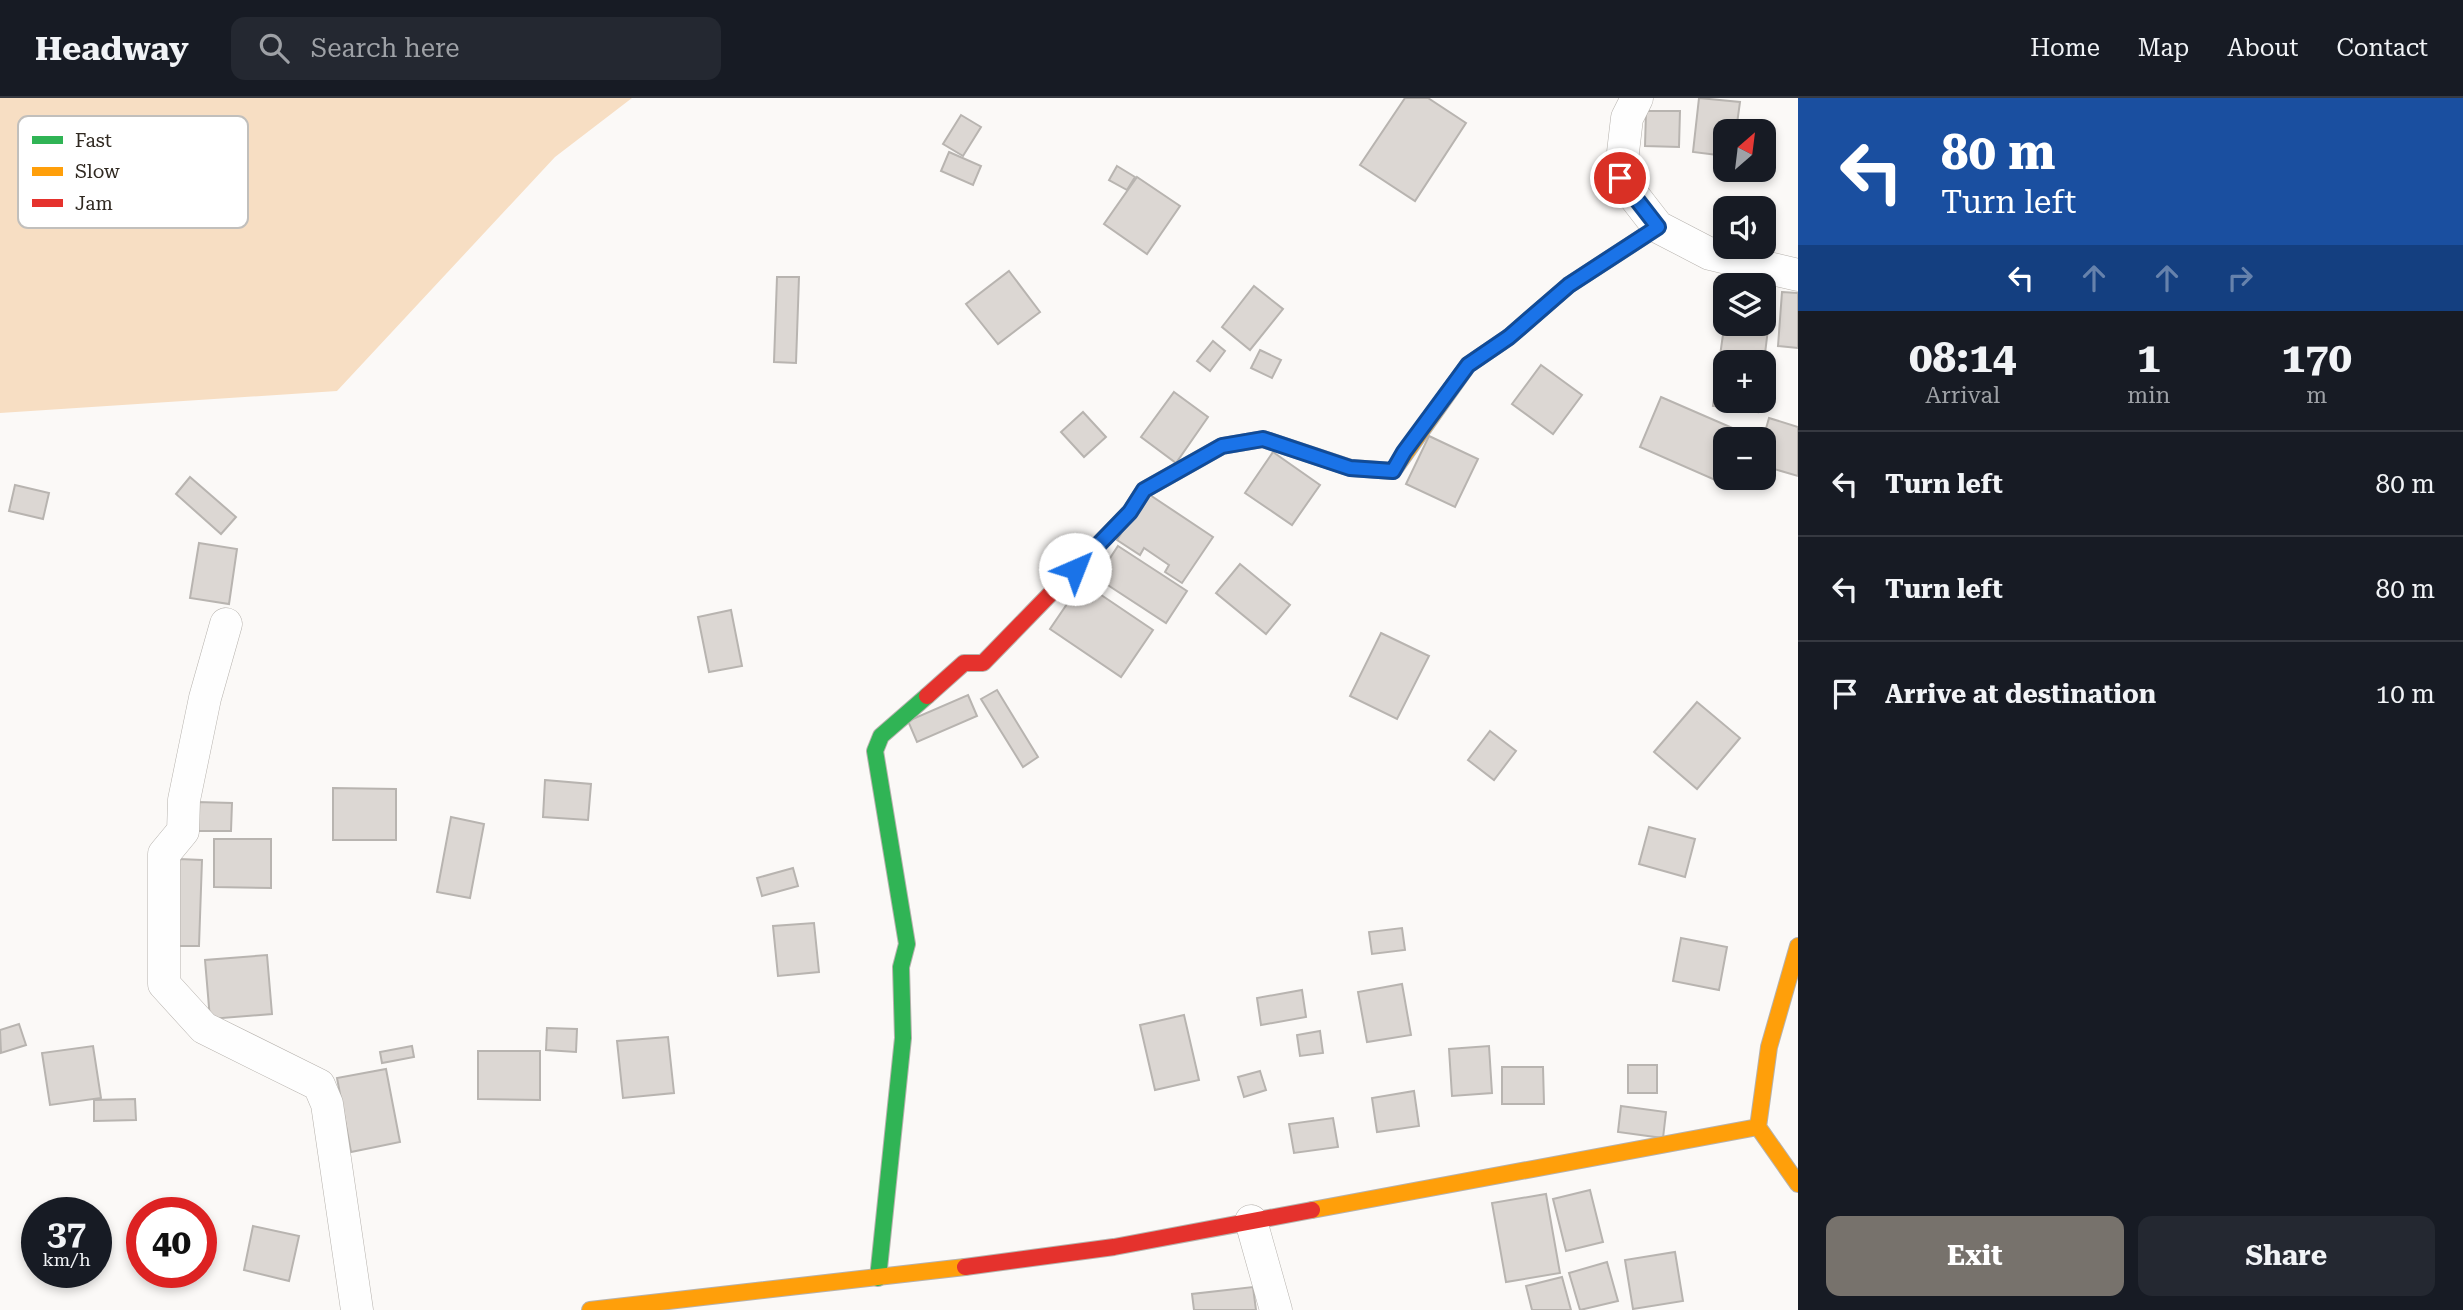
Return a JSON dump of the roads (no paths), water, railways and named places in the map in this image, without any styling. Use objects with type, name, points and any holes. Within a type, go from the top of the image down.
[{"type":"main road","points":[[878,1278],[903,1038],[901,967],[906,944],[875,751],[881,736],[964,663],[983,663],[1130,512],[1144,490],[1222,446],[1263,439],[1350,468],[1393,471],[1468,365],[1509,337],[1569,285],[1658,227]]},
{"type":"main road","points":[[1798,946],[1769,1047],[1758,1127],[1798,1184]]},
{"type":"main road","points":[[590,1310],[878,1278],[1114,1247],[1758,1127]]},
{"type":"street","points":[[1637,98],[1627,118],[1620,178],[1658,227],[1710,254],[1798,275]]},
{"type":"street","points":[[226,624],[205,698],[184,800],[183,831],[164,854],[164,984],[204,1028],[319,1085],[327,1104],[357,1310]]},
{"type":"street","points":[[1251,1221],[1276,1310]]}]
